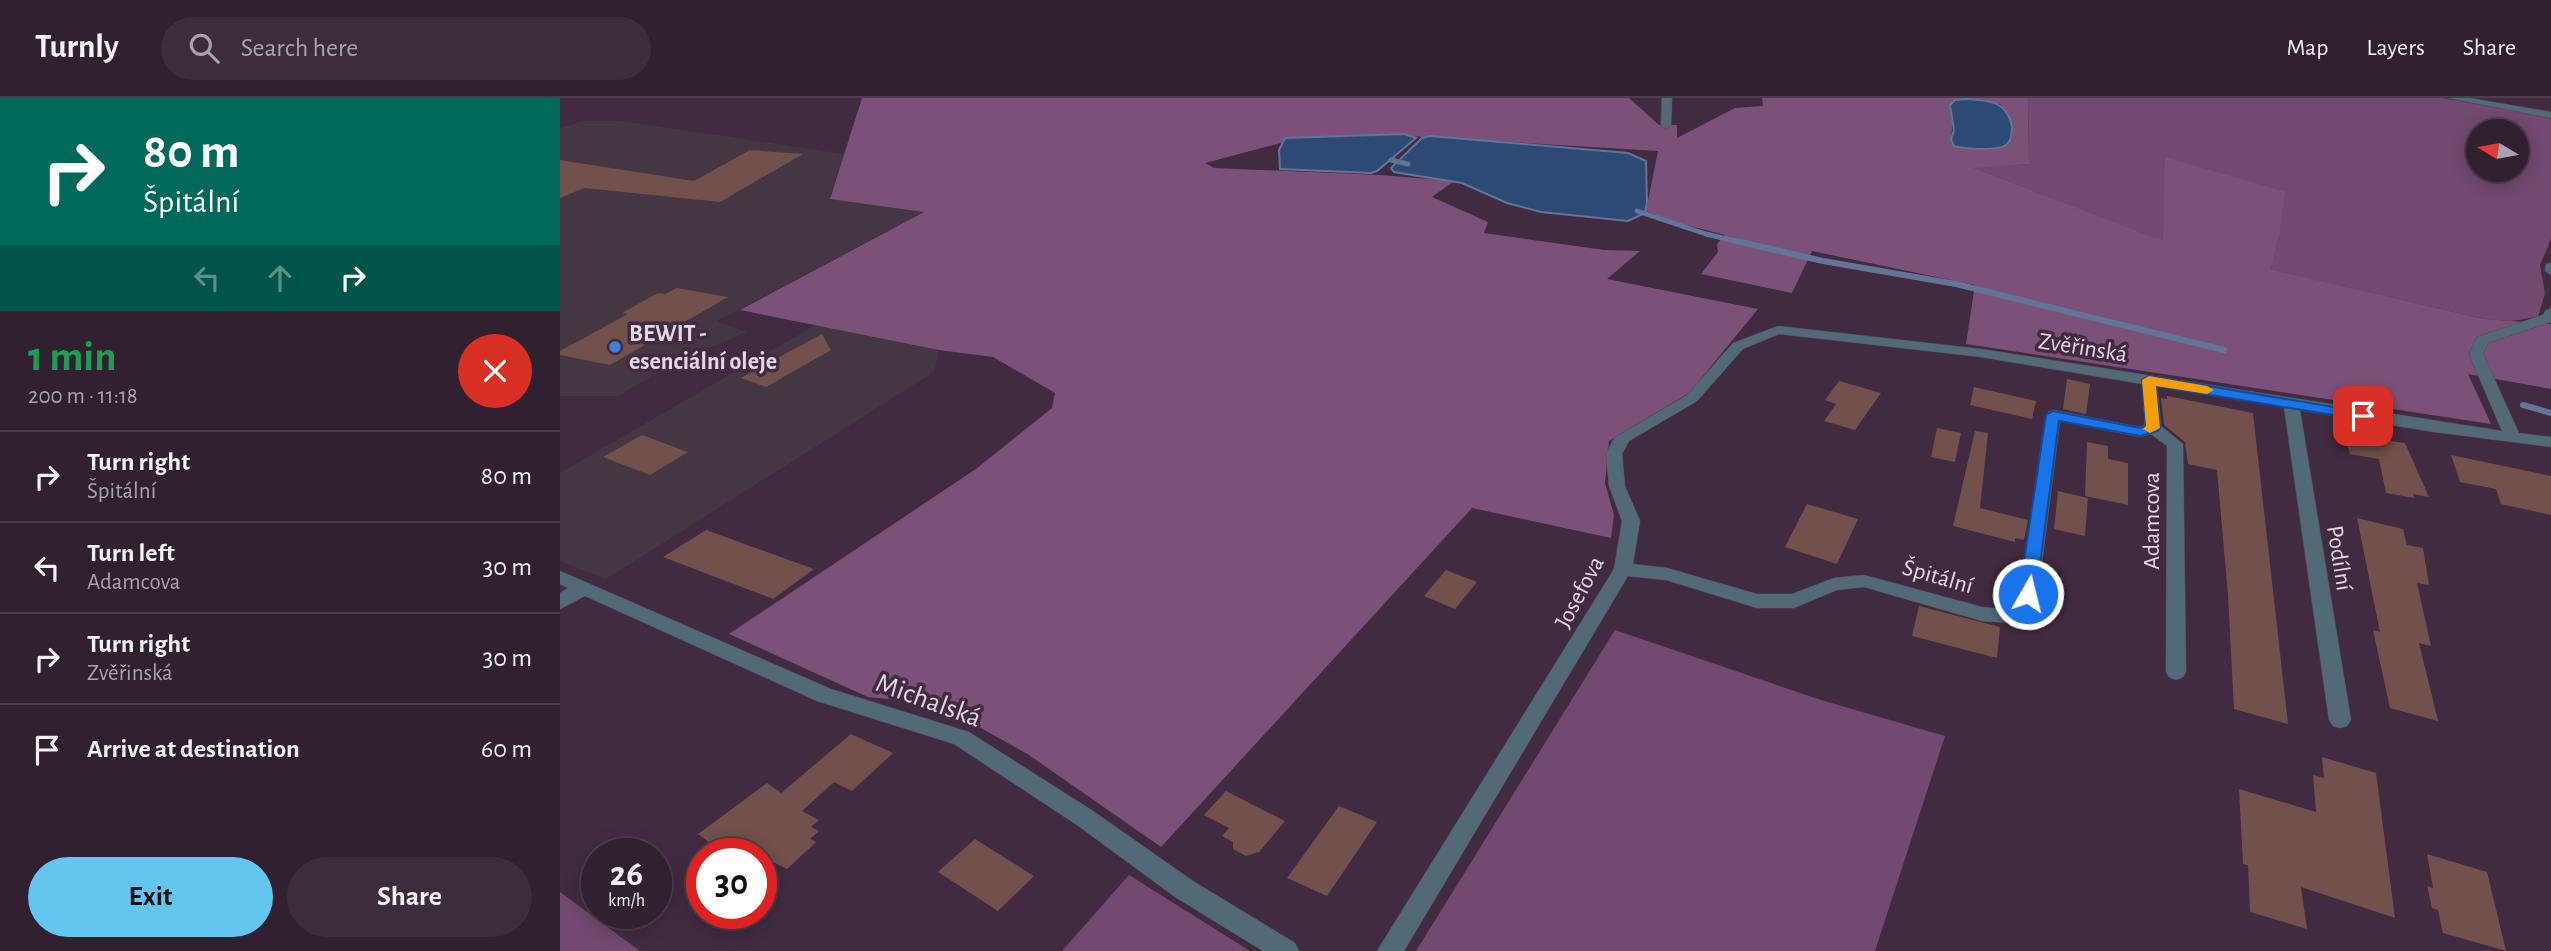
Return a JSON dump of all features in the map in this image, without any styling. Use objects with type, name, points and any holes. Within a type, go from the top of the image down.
[{"type":"street","points":[[1666,125],[1667,98]]},
{"type":"street","points":[[2453,98],[2548,111]]},
{"type":"street","points":[[2512,435],[2476,354],[2482,340],[2549,318],[2551,313]]},
{"type":"street","name":"Josefova","points":[[1390,951],[1623,569],[1631,521],[1617,486],[1614,454],[1622,438],[1692,398],[1738,346],[1778,330],[1981,353]]},
{"type":"street","name":"Zvěřinská","points":[[1981,353],[2434,427],[2551,442]]},
{"type":"street","points":[[2149,380],[2153,428]]},
{"type":"street","name":"Podílní","points":[[2291,404],[2340,719]]},
{"type":"street","name":"Špitální","points":[[1623,569],[1667,574],[1757,601],[1794,601],[1834,584],[1864,581],[1982,614],[2025,617],[2053,415],[2140,432],[2153,428]]},
{"type":"street","name":"Adamcova","points":[[2153,428],[2175,444],[2176,672]]},
{"type":"street","name":"Michalská","points":[[560,577],[824,695],[961,738],[1085,818],[1184,889],[1286,951]]},
{"type":"street","points":[[560,602],[583,588]]},
{"type":"shaded area","points":[[862,98],[1629,98],[1659,125],[1677,125],[1677,138],[1735,108],[1763,106],[1762,98],[2028,98],[2029,164],[1974,168],[2163,241],[2165,157],[2285,192],[2279,237],[2270,269],[2484,319],[2551,324],[2551,389],[2468,374],[2491,424],[1966,344],[1975,285],[1812,251],[1792,293],[1701,274],[1718,252],[1717,244],[1725,235],[1671,221],[1646,211],[1658,151],[1377,134],[1281,143],[1205,163],[1214,168],[1454,181],[1432,197],[1488,222],[1484,233],[1604,250],[1640,251],[1607,279],[1758,309],[1689,393],[1609,441],[1605,483],[1614,515],[1611,538],[1472,508],[1161,847],[1029,755],[938,704],[868,697],[729,634],[976,469],[1052,408],[1055,393],[993,357],[939,350],[740,310],[924,212],[830,199]],"holes":[[[1955,100],[1982,100],[2002,105],[1951,140]]]},
{"type":"shaded area","points":[[2028,98],[2442,98],[2551,117],[2551,239],[2540,265],[2545,293],[2538,317],[2511,321],[2484,319],[2269,269],[2279,237],[2165,201],[2164,242],[1971,167],[2029,164]]},
{"type":"shaded area","points":[[581,121],[622,121],[844,154],[830,198],[925,211],[717,321],[747,332],[678,361],[618,396],[560,396],[560,129]]},
{"type":"shaded area","points":[[817,324],[939,350],[934,372],[606,579],[560,561],[560,473]]},
{"type":"shaded area","points":[[1615,630],[1821,700],[1945,736],[1875,951],[1416,951]]},
{"type":"shaded area","points":[[1129,875],[1250,951],[1062,951]]},
{"type":"shaded area","points":[[560,892],[581,907],[581,929],[610,929],[640,951],[560,951]]},
{"type":"water","points":[[1955,100],[1989,101],[2006,112],[2012,127],[2008,143],[1991,149],[1954,146],[1951,140],[1954,130],[1950,105]]},
{"type":"water","points":[[1404,134],[1416,138],[1377,171],[1371,173],[1280,169],[1279,150],[1285,138]]},
{"type":"water","points":[[1430,136],[1628,153],[1646,161],[1645,213],[1628,221],[1541,212],[1507,203],[1462,183],[1394,172],[1391,168],[1422,138]]},
{"type":"building","points":[[750,150],[803,154],[720,202],[584,188],[560,198],[560,160],[694,181]]},
{"type":"building","points":[[677,288],[728,297],[610,365],[560,355],[560,351],[628,314],[622,313],[658,293],[665,294]]},
{"type":"building","points":[[822,334],[831,350],[766,387],[741,378]]},
{"type":"building","points":[[2067,379],[2090,384],[2086,414],[2063,409]]},
{"type":"building","points":[[1839,381],[1881,393],[1855,430],[1824,421],[1836,404],[1825,400]]},
{"type":"building","points":[[1974,387],[2036,401],[2032,419],[1970,405]]},
{"type":"building","points":[[2167,396],[2253,413],[2288,724],[2234,709],[2228,595],[2217,470],[2188,464],[2185,442],[2164,425],[2161,398],[2167,399]]},
{"type":"building","points":[[2335,421],[2374,428],[2375,431],[2386,433],[2390,441],[2405,443],[2429,497],[2413,494],[2414,498],[2386,493],[2379,459],[2350,454],[2347,445],[2342,444]]},
{"type":"building","points":[[1937,428],[1961,433],[1955,462],[1931,457]]},
{"type":"building","points":[[1975,431],[1988,433],[1980,508],[2028,520],[2024,540],[2015,538],[2015,542],[1953,526]]},
{"type":"building","points":[[642,435],[688,452],[650,475],[603,457]]},
{"type":"building","points":[[2087,442],[2108,446],[2108,459],[2128,463],[2128,505],[2085,496]]},
{"type":"building","points":[[2451,455],[2551,476],[2551,515],[2501,504],[2496,489],[2460,482]]},
{"type":"building","points":[[2058,491],[2088,498],[2085,536],[2054,529]]},
{"type":"building","points":[[1807,504],[1858,519],[1837,564],[1785,547]]},
{"type":"building","points":[[2357,518],[2403,529],[2407,545],[2423,548],[2429,585],[2417,583],[2431,646],[2419,643],[2438,721],[2390,708],[2373,630],[2380,632]]},
{"type":"building","points":[[706,530],[814,569],[773,599],[663,557]]},
{"type":"building","points":[[1446,570],[1477,582],[1455,609],[1424,596]]},
{"type":"building","points":[[1919,606],[2000,627],[1997,658],[1912,636]]},
{"type":"building","points":[[851,734],[893,753],[852,791],[834,782],[802,811],[819,820],[811,827],[819,831],[810,839],[816,842],[787,869],[777,864],[777,838],[703,838],[698,834],[767,783],[781,793]]},
{"type":"building","points":[[2322,757],[2376,773],[2395,918],[2301,887],[2307,929],[2250,912],[2248,865],[2243,864],[2239,789],[2316,812],[2313,775],[2324,778]]},
{"type":"building","points":[[1226,791],[1285,821],[1259,852],[1246,856],[1233,849],[1233,842],[1222,836],[1229,828],[1204,815]]},
{"type":"building","points":[[1339,806],[1377,822],[1327,896],[1287,878]]},
{"type":"building","points":[[975,839],[1034,876],[998,911],[938,872]]},
{"type":"building","points":[[2427,854],[2487,872],[2506,951],[2443,933],[2438,910],[2432,908],[2427,886],[2433,888]]},
{"type":"waterway","points":[[1391,160],[1408,164]]},
{"type":"waterway","points":[[1637,211],[1706,234],[1744,243]]},
{"type":"waterway","points":[[1736,241],[1823,261],[1956,284],[2224,350]]},
{"type":"waterway","points":[[2523,405],[2551,413]]},
{"type":"slow traffic","points":[[2150,429],[2153,428],[2149,380],[2207,390]]},
{"type":"place","name":"BEWIT - esenciální oleje","points":[[615,347]]},
{"type":"route","points":[[2028,594],[2053,415],[2140,432],[2153,428],[2149,380],[2363,416]]}]
